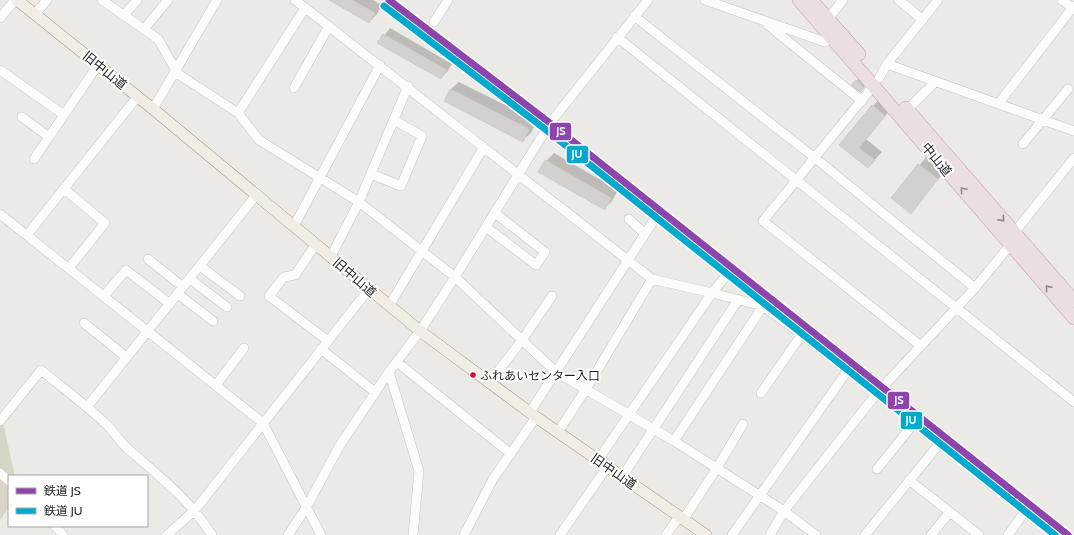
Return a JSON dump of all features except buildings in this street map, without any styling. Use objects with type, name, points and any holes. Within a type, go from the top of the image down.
[{"type":"highway","name":"中山道","points":[[799,0],[832,38],[907,110],[1074,318]]},
{"type":"highway","name":"中山道","points":[[811,0],[828,19],[877,82],[1012,239],[1074,301]]},
{"type":"main road","name":"旧中山道","points":[[16,0],[138,96],[420,331],[533,415],[706,535]]},
{"type":"street","points":[[0,18],[16,0]]},
{"type":"street","points":[[35,14],[46,0]]},
{"type":"street","points":[[102,0],[158,39],[178,74],[238,113],[259,140],[359,202],[456,277],[556,372],[674,441],[784,511],[816,535]]},
{"type":"street","points":[[124,15],[137,0]]},
{"type":"street","points":[[144,29],[168,0]]},
{"type":"street","points":[[153,109],[218,0]]},
{"type":"street","points":[[295,0],[408,86],[652,279],[764,306],[802,334],[940,443],[865,535]]},
{"type":"street","points":[[434,22],[448,0]]},
{"type":"street","points":[[288,535],[306,508],[340,445],[375,392],[420,331],[456,277],[550,123],[648,0]]},
{"type":"street","points":[[705,0],[825,42],[832,38]]},
{"type":"street","points":[[828,19],[843,0]]},
{"type":"street","points":[[899,0],[923,20]]},
{"type":"street","points":[[921,346],[763,221],[862,101],[877,82],[887,64],[938,0]]},
{"type":"street","points":[[998,104],[1074,8],[1062,0]]},
{"type":"street","points":[[238,113],[305,8]]},
{"type":"street","points":[[634,16],[814,158],[975,288]]},
{"type":"street","points":[[764,21],[862,101]]},
{"type":"street","points":[[294,88],[329,26]]},
{"type":"street","points":[[617,37],[1074,402]]},
{"type":"street","points":[[34,159],[98,64]]},
{"type":"street","points":[[887,64],[1074,131]]},
{"type":"street","points":[[294,226],[321,179],[380,65]]},
{"type":"street","points":[[0,70],[64,115]]},
{"type":"street","points":[[907,110],[935,82]]},
{"type":"street","points":[[331,256],[359,202],[408,86]]},
{"type":"street","points":[[1023,144],[1045,120],[1068,89]]},
{"type":"street","points":[[27,235],[138,96]]},
{"type":"street","points":[[22,116],[49,137]]},
{"type":"street","points":[[371,174],[401,186],[404,179],[422,136],[394,120]]},
{"type":"street","points":[[389,306],[484,147]]},
{"type":"street","points":[[770,535],[784,511],[877,393],[975,288],[1074,158]]},
{"type":"street","points":[[64,189],[105,223],[69,268]]},
{"type":"street","points":[[87,407],[257,194]]},
{"type":"street","points":[[486,227],[536,265],[545,252],[495,213]]},
{"type":"street","points":[[0,214],[262,423],[321,535]]},
{"type":"street","points":[[629,219],[645,234]]},
{"type":"street","points":[[464,535],[493,479],[511,454],[556,372],[654,220]]},
{"type":"street","points":[[316,244],[295,275],[284,277],[269,296],[328,341]]},
{"type":"street","points":[[148,259],[212,321]]},
{"type":"street","points":[[200,266],[240,296]]},
{"type":"street","points":[[104,296],[126,270],[170,304]]},
{"type":"street","points":[[560,535],[630,414],[712,293],[725,277]]},
{"type":"street","points":[[190,279],[228,307]]},
{"type":"street","points":[[558,432],[586,389],[652,279]]},
{"type":"street","points":[[167,535],[195,510],[262,423],[369,290]]},
{"type":"street","points":[[489,383],[522,340],[552,296]]},
{"type":"street","points":[[622,477],[738,300]]},
{"type":"street","points":[[674,441],[764,306]]},
{"type":"street","points":[[84,323],[126,357]]},
{"type":"street","points":[[761,393],[802,334]]},
{"type":"street","points":[[216,385],[244,348]]},
{"type":"street","points":[[321,349],[375,392]]},
{"type":"street","points":[[397,362],[511,454]]},
{"type":"street","points":[[0,421],[41,370],[109,426],[125,446],[160,475],[195,510],[212,535]]},
{"type":"street","points":[[732,535],[848,370]]},
{"type":"street","points":[[389,372],[419,471],[413,535]]},
{"type":"street","points":[[877,469],[915,422]]},
{"type":"street","points":[[666,535],[681,519],[717,468],[743,424]]},
{"type":"street","points":[[0,473],[8,480]]},
{"type":"street","points":[[909,480],[975,534]]},
{"type":"street","points":[[931,535],[949,513]]},
{"type":"street","points":[[1008,535],[1021,517]]},
{"type":"street","points":[[56,527],[63,535]]},
{"type":"shaded area","points":[[3,423],[15,475],[10,475],[0,468],[0,427]]},
{"type":"shaded area","points":[[0,480],[8,487],[8,508],[0,520]]},
{"type":"rail line","name":"JS","points":[[389,0],[550,123],[1068,535]]},
{"type":"rail line","name":"JU","points":[[384,6],[545,129],[1055,535]]},
{"type":"place","name":"ふれあいセンター入口","points":[[473,375]]}]
